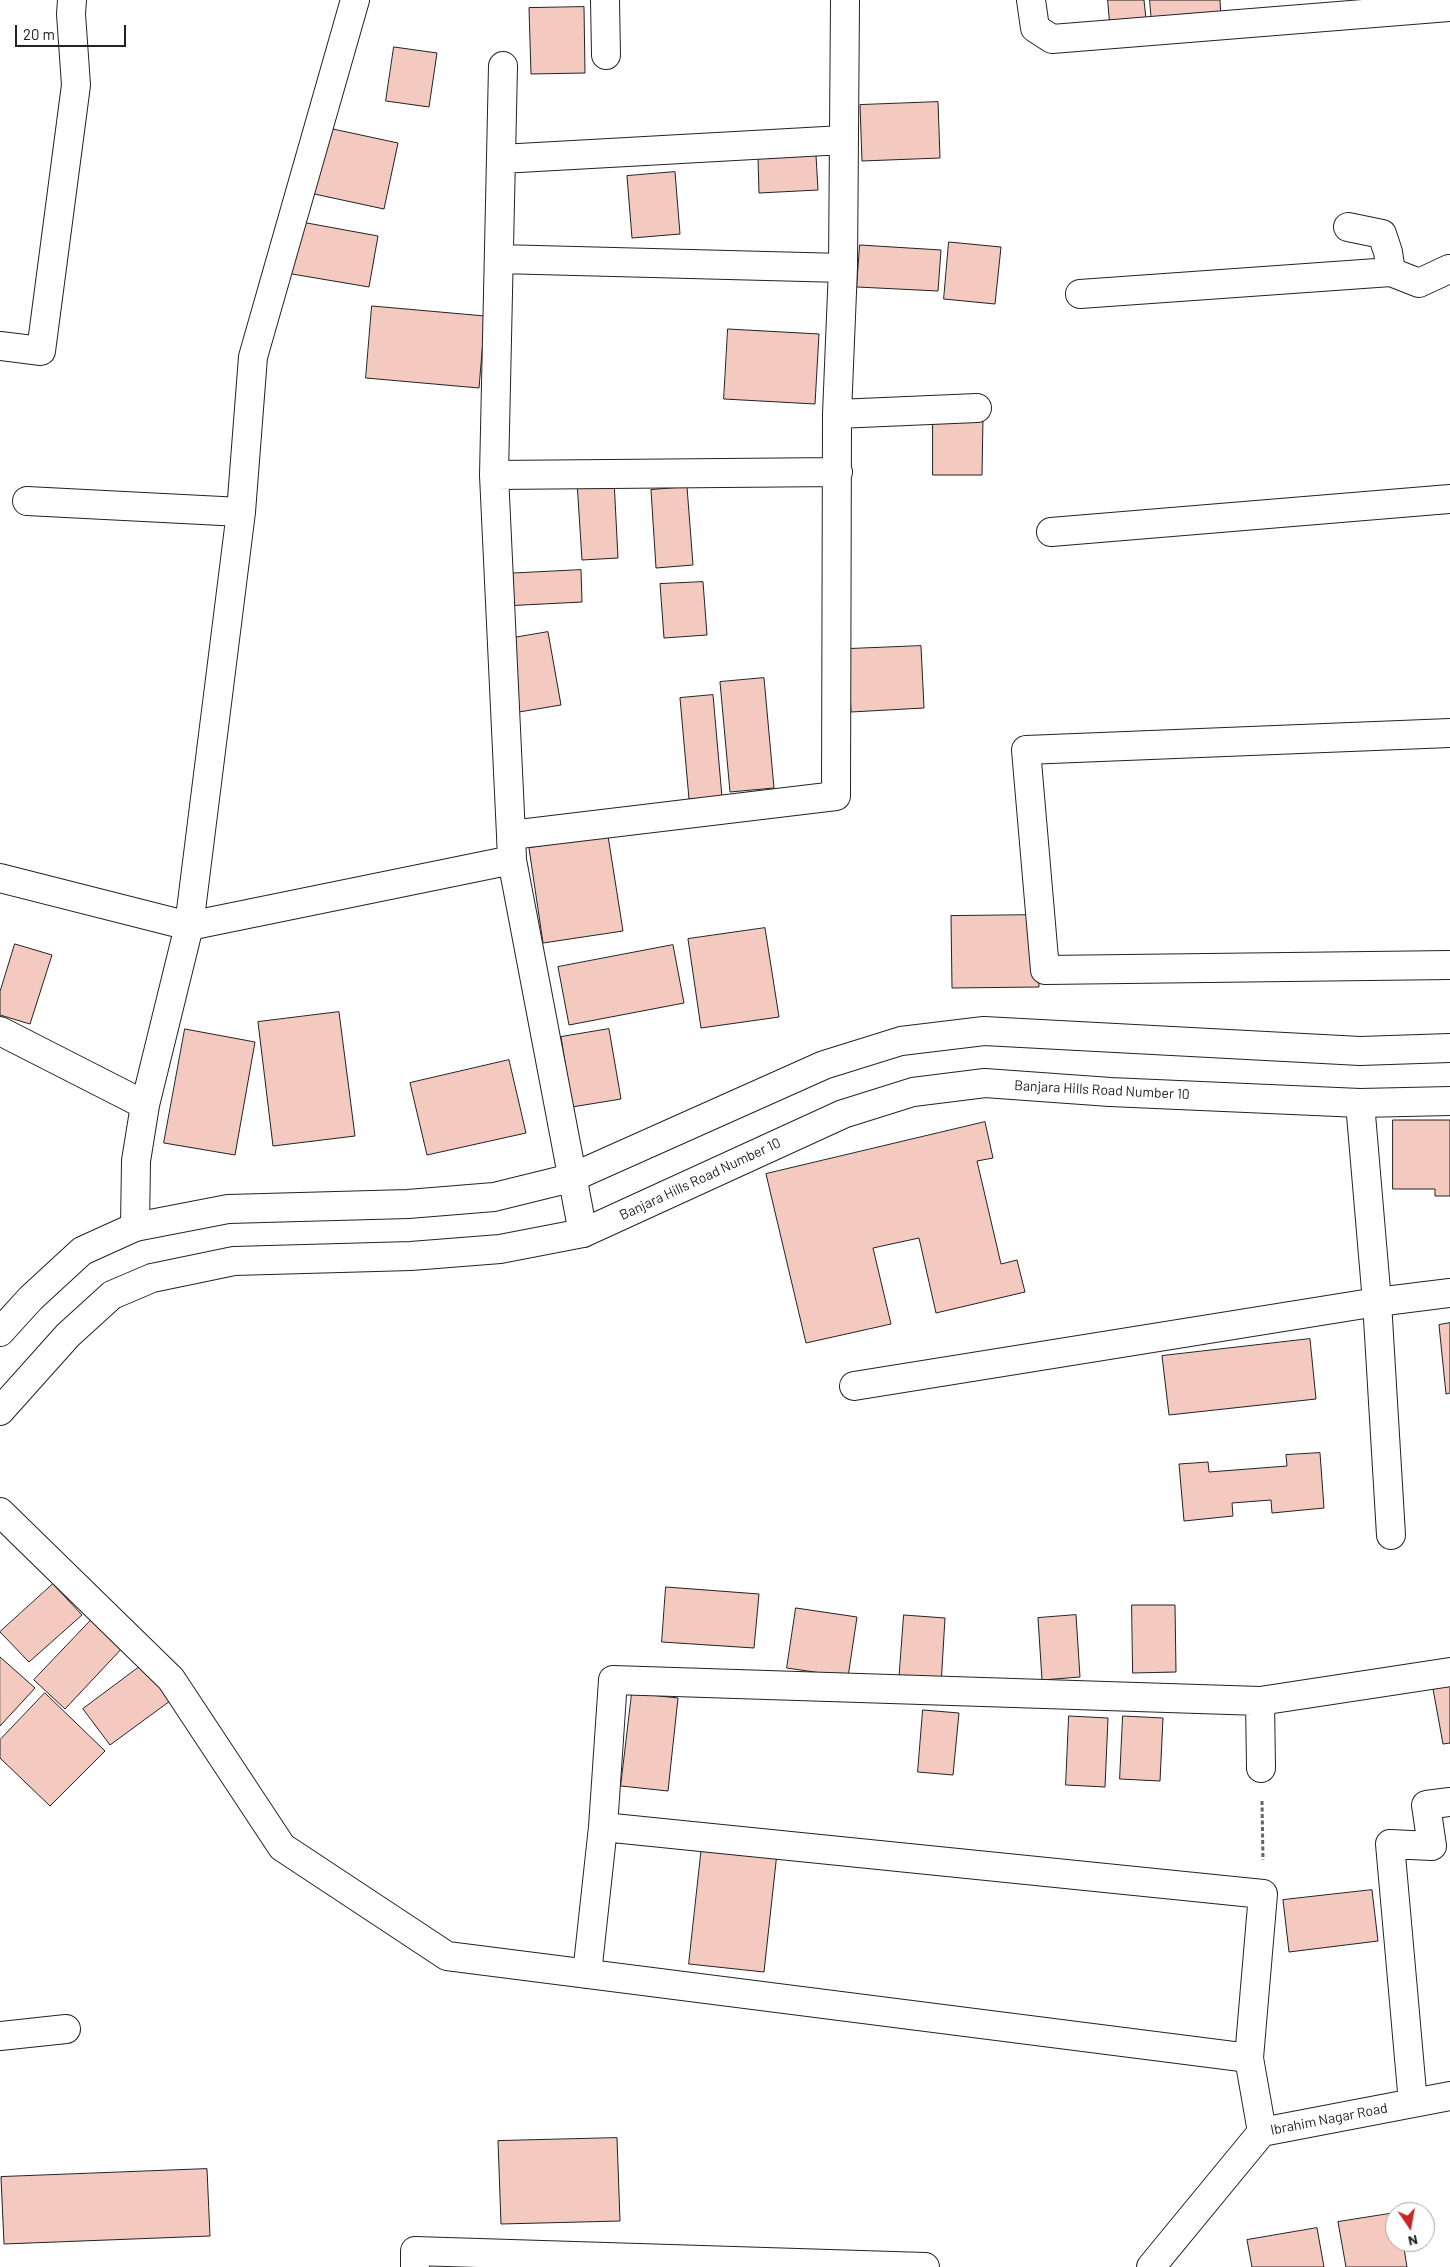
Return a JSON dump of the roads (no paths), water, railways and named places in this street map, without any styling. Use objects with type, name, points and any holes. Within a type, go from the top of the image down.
[{"type":"street","points":[[0,346],[41,351],[76,85],[71,14],[72,0]]},
{"type":"street","points":[[135,1227],[136,1161],[145,1105],[190,926],[241,512],[253,357],[355,0]]},
{"type":"street","points":[[605,0],[606,55]]},
{"type":"street","points":[[0,878],[190,926],[512,847],[836,796],[837,414],[843,268],[845,0]]},
{"type":"street","points":[[1031,0],[1035,28],[1052,39],[1450,7]]},
{"type":"street","points":[[503,66],[494,475],[512,847],[571,1178],[583,1233]]},
{"type":"street","points":[[501,159],[843,140]]},
{"type":"street","points":[[1348,227],[1382,234],[1388,252],[1391,272]]},
{"type":"street","points":[[498,259],[843,268]]},
{"type":"street","points":[[1080,294],[1391,272],[1419,283],[1450,271]]},
{"type":"street","points":[[837,414],[977,408]]},
{"type":"street","points":[[494,475],[838,472]]},
{"type":"street","points":[[1052,532],[1450,499]]},
{"type":"street","points":[[27,501],[241,512]]},
{"type":"street","points":[[1450,733],[1026,750],[1044,970],[1450,965]]},
{"type":"street","points":[[0,1332],[31,1298],[82,1251],[135,1227],[228,1209],[408,1204],[494,1197],[571,1178],[824,1065],[902,1041],[984,1030],[1350,1050],[1450,1048]]},
{"type":"street","points":[[0,1031],[145,1105]]},
{"type":"street","name":"Banjara Hills Road Number 10","points":[[0,1411],[68,1335],[112,1295],[152,1278],[234,1261],[410,1256],[500,1249],[583,1233],[843,1114],[913,1092],[985,1083],[1110,1092],[1360,1103],[1450,1101]]},
{"type":"street","points":[[1360,1103],[1377,1302],[1391,1535]]},
{"type":"street","points":[[854,1386],[1377,1302],[1450,1293]]},
{"type":"street","points":[[0,1512],[171,1679],[282,1847],[447,1956],[1249,2058]]},
{"type":"street","points":[[588,1974],[603,1827],[613,1680],[1260,1701],[1450,1672]]},
{"type":"street","points":[[1260,1701],[1261,1768]]},
{"type":"street","points":[[1413,2103],[1390,1844],[1432,1846],[1426,1806],[1450,1802]]},
{"type":"street","points":[[603,1827],[1264,1894],[1249,2058],[1262,2132]]},
{"type":"street","points":[[0,2036],[66,2029]]},
{"type":"street","name":"Ibrahim Nagar Road","points":[[1151,2267],[1262,2132],[1450,2096]]},
{"type":"street","points":[[415,2267],[415,2251],[925,2267]]}]
